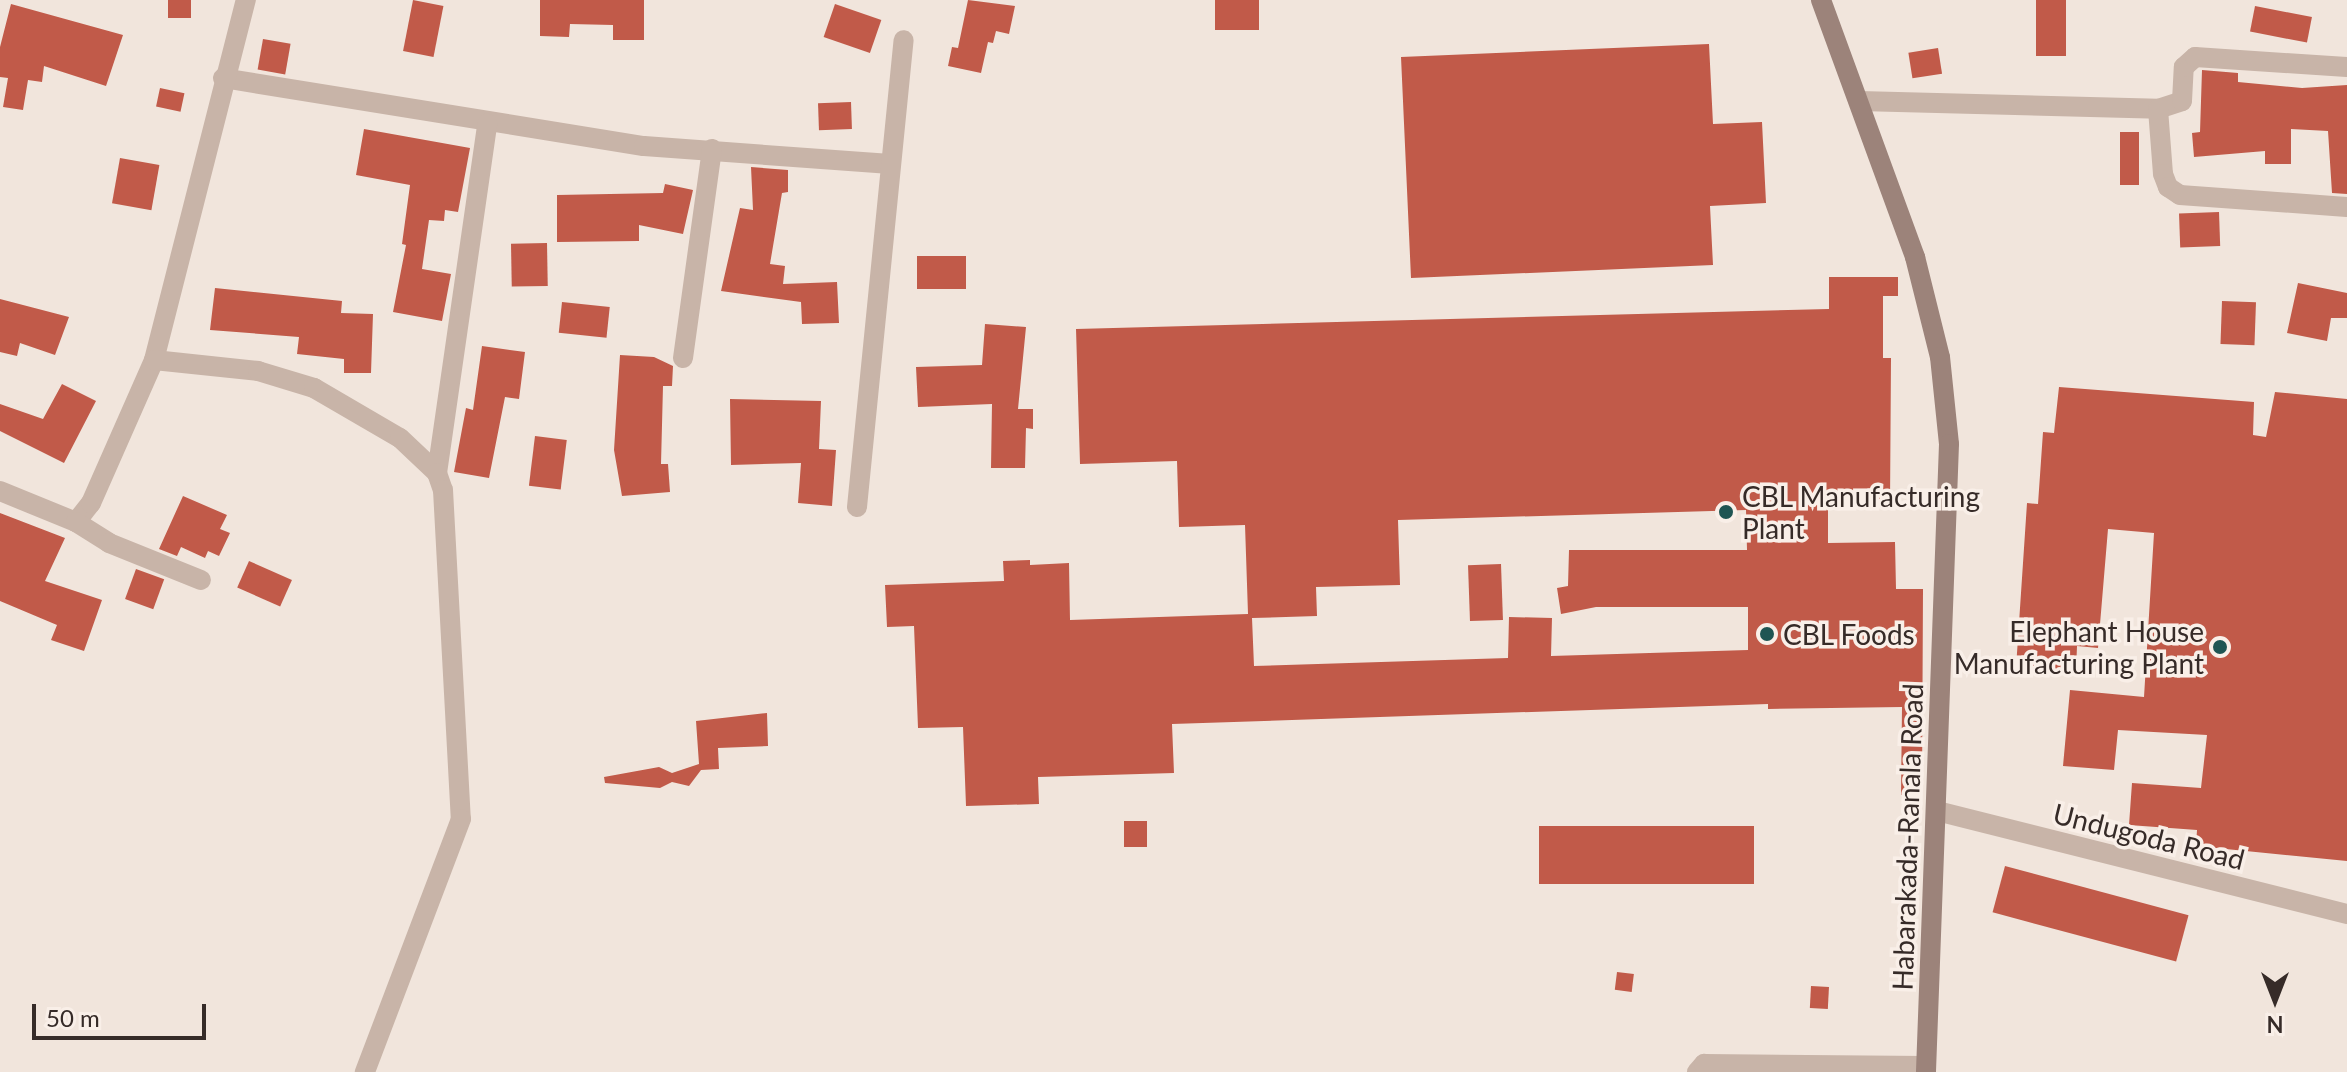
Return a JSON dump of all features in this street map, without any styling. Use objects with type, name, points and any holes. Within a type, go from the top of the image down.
[{"type":"main road","name":"Habarakada-Ranala Road","points":[[1821,0],[1915,257],[1940,357],[1946,415],[1937,811],[1926,1069]]},
{"type":"street","points":[[76,522],[91,503],[154,360],[223,78],[246,0]]},
{"type":"street","points":[[857,507],[904,40]]},
{"type":"street","points":[[1859,101],[2158,109],[2182,101],[2184,67],[2195,57],[2347,67]]},
{"type":"street","points":[[223,78],[487,124],[712,149],[890,164]]},
{"type":"street","points":[[2158,109],[2163,174],[2168,187],[2180,195],[2347,207]]},
{"type":"street","points":[[437,473],[487,124]]},
{"type":"street","points":[[683,358],[712,149]]},
{"type":"street","points":[[154,360],[258,371],[314,388],[400,438],[437,473],[443,490],[461,819],[365,1072]]},
{"type":"street","points":[[0,491],[76,522],[109,543],[201,580]]},
{"type":"street","name":"Undugoda Road","points":[[1937,811],[2347,914]]},
{"type":"street","points":[[1697,1072],[1704,1064],[1926,1069]]},
{"type":"building","points":[[168,0],[191,0],[191,18],[168,18]]},
{"type":"building","points":[[413,0],[443,6],[434,57],[403,51]]},
{"type":"building","points":[[540,0],[644,0],[644,40],[613,40],[613,25],[570,24],[569,37],[540,36]]},
{"type":"building","points":[[968,0],[1015,6],[1009,34],[996,31],[993,43],[988,42],[981,73],[948,66],[952,47],[958,48]]},
{"type":"building","points":[[1215,0],[1259,0],[1259,30],[1215,30]]},
{"type":"building","points":[[2036,0],[2066,0],[2066,56],[2036,56]]},
{"type":"building","points":[[11,4],[123,35],[106,86],[44,66],[42,82],[28,80],[23,110],[3,107],[8,78],[0,77],[0,47]]},
{"type":"building","points":[[835,4],[881,20],[870,53],[824,37]]},
{"type":"building","points":[[2255,6],[2312,17],[2307,43],[2250,32]]},
{"type":"building","points":[[263,39],[291,44],[285,74],[258,70]]},
{"type":"building","points":[[1709,44],[1713,124],[1762,122],[1766,203],[1710,206],[1713,265],[1411,278],[1401,57]]},
{"type":"building","points":[[1938,48],[1942,74],[1912,78],[1908,53]]},
{"type":"building","points":[[2202,70],[2238,73],[2238,82],[2302,88],[2347,85],[2347,194],[2332,193],[2328,131],[2291,129],[2291,164],[2265,164],[2265,151],[2194,157],[2192,133],[2200,132]]},
{"type":"building","points":[[160,88],[184,93],[181,112],[156,107]]},
{"type":"building","points":[[851,102],[852,129],[819,130],[818,103]]},
{"type":"building","points":[[364,129],[470,148],[458,212],[445,210],[444,221],[429,220],[422,269],[451,274],[442,321],[393,312],[406,245],[402,244],[410,185],[356,175]]},
{"type":"building","points":[[2120,132],[2139,132],[2139,185],[2120,185]]},
{"type":"building","points":[[120,158],[159,165],[151,210],[112,203]]},
{"type":"building","points":[[751,167],[788,170],[788,192],[782,193],[770,264],[785,266],[783,284],[837,282],[839,323],[802,324],[801,302],[721,291],[740,208],[753,210]]},
{"type":"building","points":[[665,184],[693,190],[683,234],[639,225],[639,241],[557,242],[557,195],[663,193]]},
{"type":"building","points":[[2219,212],[2220,246],[2180,247],[2179,213]]},
{"type":"building","points":[[547,243],[548,286],[512,287],[511,244]]},
{"type":"building","points":[[917,256],[966,256],[966,289],[917,289]]},
{"type":"building","points":[[1829,277],[1898,277],[1898,296],[1883,296],[1883,358],[1891,358],[1890,505],[1828,504],[1828,543],[1895,542],[1896,589],[1923,589],[1922,795],[1901,795],[1902,707],[1768,709],[1768,704],[1172,724],[1174,773],[1038,777],[1039,804],[966,806],[963,727],[918,728],[914,626],[887,627],[885,585],[1004,581],[1003,561],[1030,560],[1030,565],[1069,563],[1070,620],[1248,614],[1245,525],[1179,527],[1177,461],[1080,464],[1076,329],[1829,309]],"holes":[[[1746,510],[1747,550],[1569,550],[1568,586],[1557,588],[1561,614],[1596,607],[1748,607],[1748,650],[1551,656],[1552,618],[1509,617],[1508,658],[1254,666],[1252,618],[1317,616],[1316,587],[1400,585],[1398,520]]]},
{"type":"building","points":[[2298,283],[2347,293],[2347,318],[2331,318],[2327,341],[2287,333]]},
{"type":"building","points":[[215,288],[342,301],[341,313],[373,314],[371,373],[344,373],[344,359],[297,354],[299,337],[210,330]]},
{"type":"building","points":[[0,299],[69,317],[55,355],[20,343],[17,356],[0,352]]},
{"type":"building","points":[[2222,301],[2256,302],[2254,345],[2220,344]]},
{"type":"building","points":[[562,302],[610,307],[606,338],[559,333]]},
{"type":"building","points":[[985,324],[1026,327],[1018,409],[1033,409],[1033,429],[1026,428],[1025,468],[991,468],[992,404],[918,407],[916,367],[982,365]]},
{"type":"building","points":[[482,346],[525,352],[519,399],[505,397],[489,478],[454,472],[466,408],[473,410]]},
{"type":"building","points":[[620,355],[654,357],[673,366],[672,386],[663,386],[661,464],[668,464],[670,492],[622,496],[614,450]]},
{"type":"building","points":[[62,384],[96,401],[64,463],[0,431],[0,404],[43,419]]},
{"type":"building","points":[[2059,387],[2254,402],[2253,435],[2266,437],[2275,392],[2347,399],[2347,861],[2196,846],[2197,830],[2129,825],[2132,783],[2201,788],[2207,735],[2118,730],[2114,770],[2063,766],[2070,690],[2144,697],[2154,533],[2108,529],[2098,648],[2077,646],[2076,672],[2016,668],[2027,503],[2038,504],[2043,432],[2054,433]]},
{"type":"building","points":[[730,399],[821,401],[819,449],[836,450],[832,506],[798,503],[801,463],[731,465]]},
{"type":"building","points":[[535,436],[567,440],[561,490],[529,486]]},
{"type":"building","points":[[183,496],[227,515],[220,529],[230,533],[219,556],[208,551],[205,558],[181,547],[177,556],[159,549]]},
{"type":"building","points":[[0,513],[65,538],[45,581],[102,600],[84,651],[51,640],[57,625],[0,601]]},
{"type":"building","points":[[249,561],[292,580],[280,607],[237,587]]},
{"type":"building","points":[[1501,564],[1503,620],[1470,621],[1468,565]]},
{"type":"building","points":[[136,569],[164,579],[153,609],[125,599]]},
{"type":"building","points":[[767,713],[768,746],[718,748],[719,769],[701,770],[689,786],[672,782],[660,788],[605,783],[604,777],[659,767],[672,773],[699,764],[696,721]]},
{"type":"building","points":[[1124,821],[1147,821],[1147,847],[1124,847]]},
{"type":"building","points":[[1539,826],[1754,826],[1754,884],[1539,884]]},
{"type":"building","points":[[2005,866],[2189,915],[2176,962],[1993,912]]},
{"type":"building","points":[[1617,972],[1634,974],[1632,992],[1615,990]]},
{"type":"building","points":[[1811,986],[1829,987],[1828,1009],[1810,1008]]},
{"type":"place","name":"CBL Manufacturing Plant","points":[[1726,512]]},
{"type":"place","name":"CBL Foods","points":[[1767,634]]},
{"type":"place","name":"Elephant House Manufacturing Plant","points":[[2220,647]]}]
